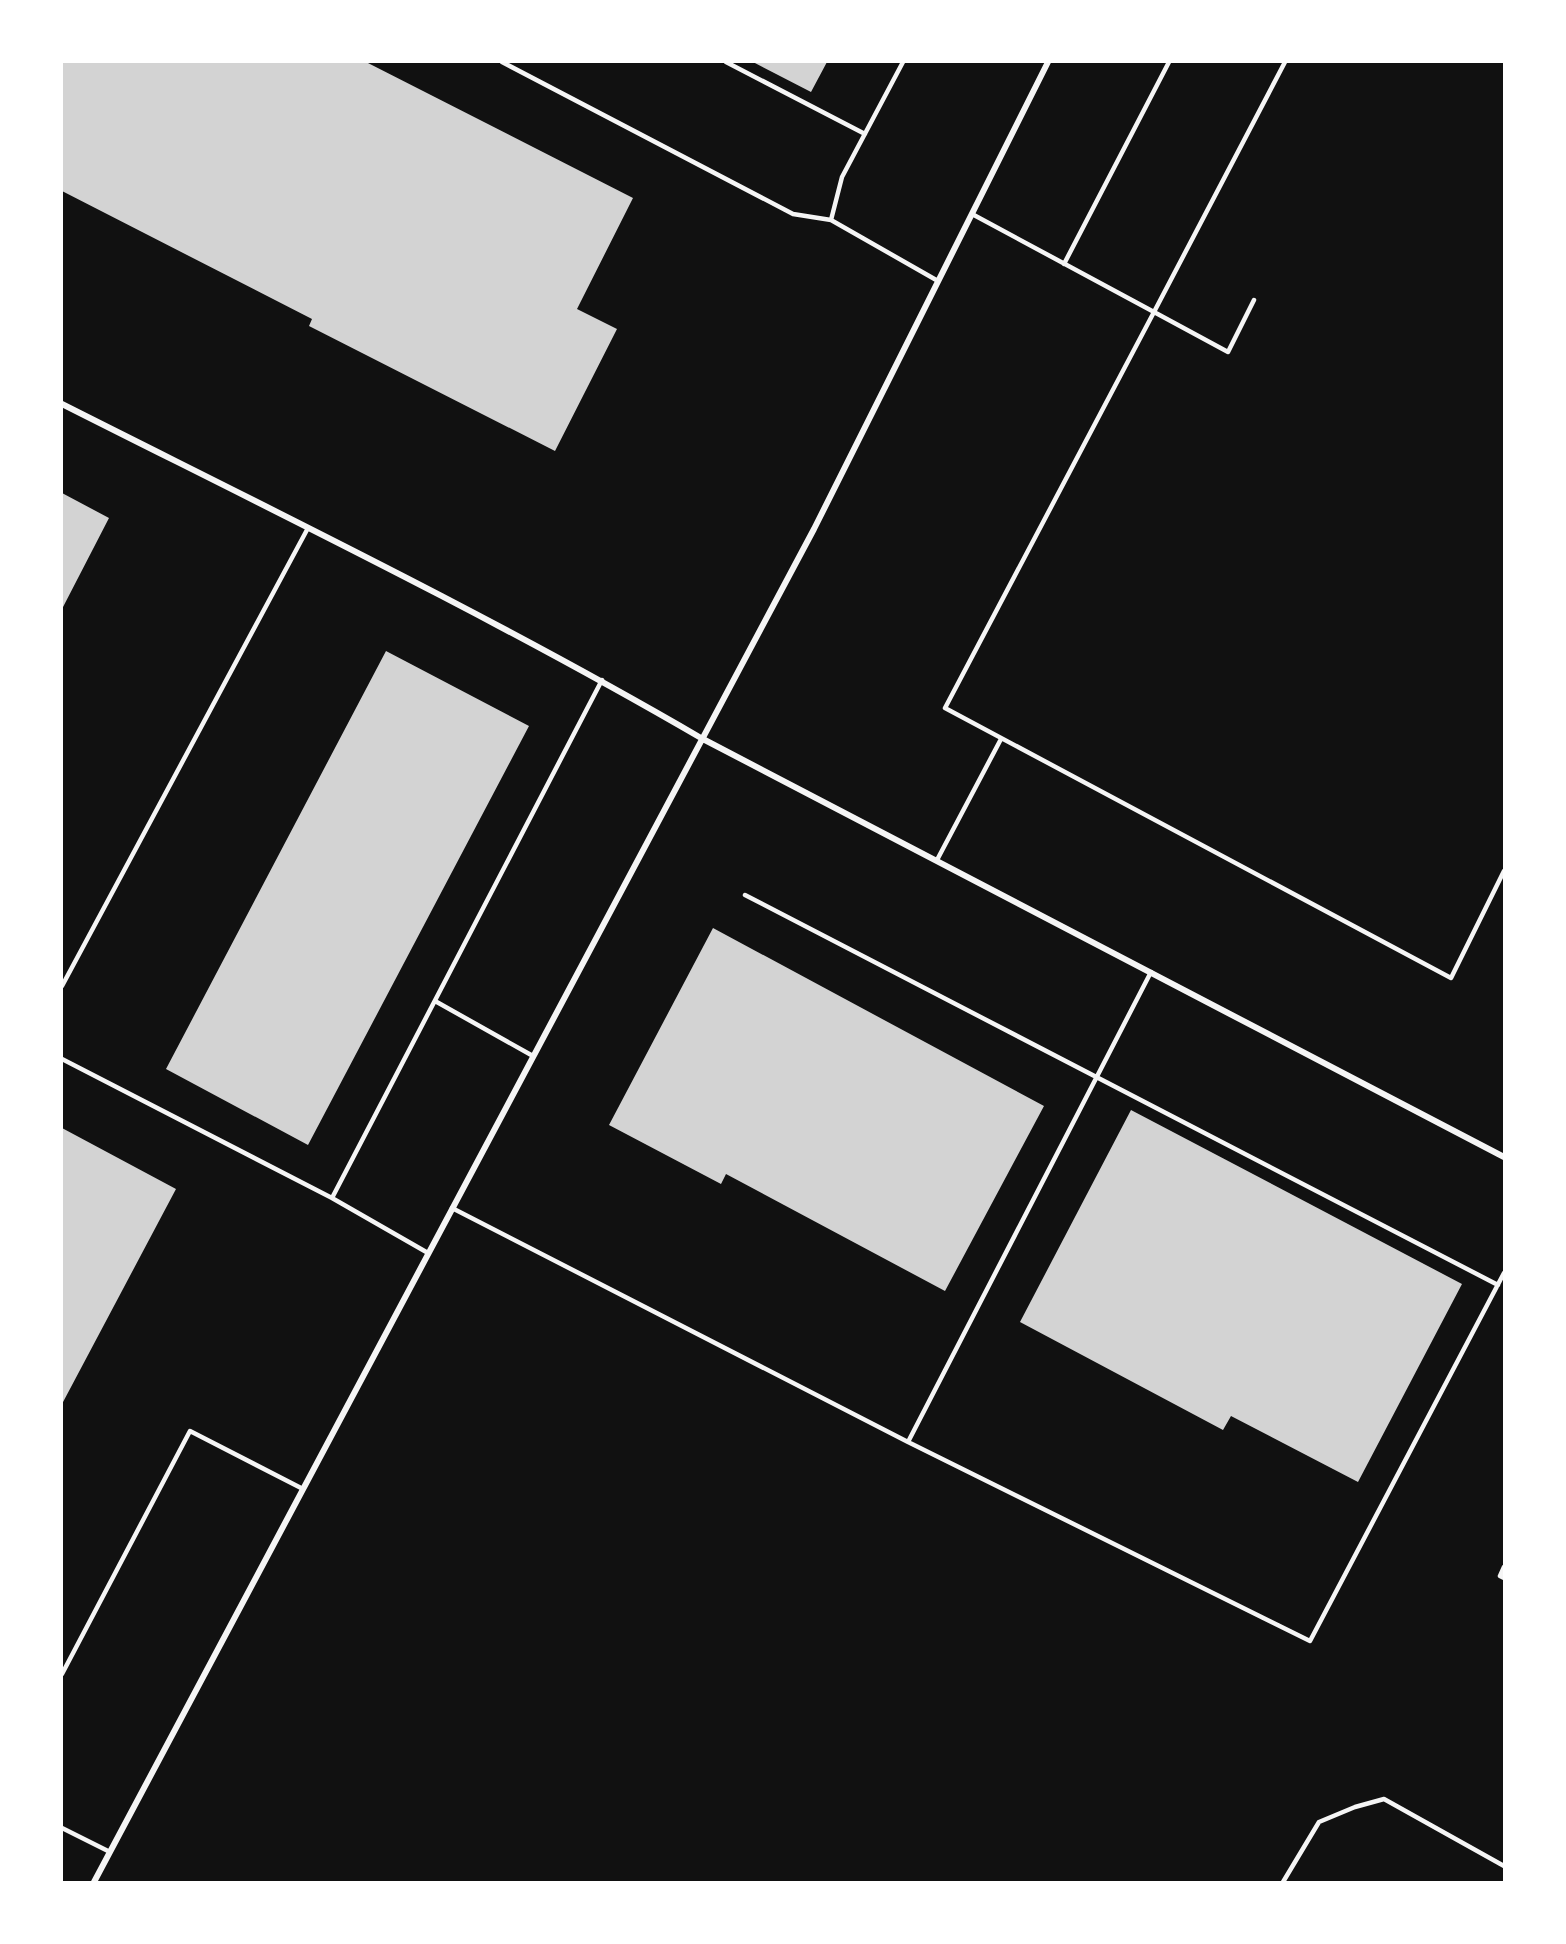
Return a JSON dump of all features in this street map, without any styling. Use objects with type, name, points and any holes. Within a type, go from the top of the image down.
[{"type":"street","points":[[94,1882],[814,529],[1048,62]]},
{"type":"street","points":[[62,404],[308,528],[602,681],[701,738],[1504,1157]]},
{"type":"lane","points":[[502,62],[793,214],[831,220],[938,281]]},
{"type":"lane","points":[[726,62],[865,134]]},
{"type":"lane","points":[[831,220],[842,177],[903,62]]},
{"type":"lane","points":[[1064,264],[1169,62]]},
{"type":"lane","points":[[1285,62],[945,708],[1451,978],[1504,871]]},
{"type":"lane","points":[[972,214],[1228,352],[1254,300]]},
{"type":"lane","points":[[62,986],[308,528]]},
{"type":"lane","points":[[332,1198],[602,681]]},
{"type":"lane","points":[[937,860],[1001,739]]},
{"type":"lane","points":[[745,896],[1498,1285]]},
{"type":"lane","points":[[908,1442],[1151,972]]},
{"type":"lane","points":[[435,1000],[533,1056]]},
{"type":"lane","points":[[62,1059],[332,1198],[428,1253]]},
{"type":"lane","points":[[452,1208],[908,1442],[1310,1641],[1504,1273]]},
{"type":"lane","points":[[62,1674],[190,1431],[303,1489]]},
{"type":"lane","points":[[1504,1567],[1500,1575],[1504,1578]]},
{"type":"lane","points":[[1282,1882],[1319,1822],[1354,1807],[1384,1799],[1504,1866]]},
{"type":"lane","points":[[62,1828],[110,1852]]},
{"type":"building","points":[[62,62],[366,62],[633,198],[577,309],[617,329],[555,451],[309,326],[312,319],[62,191]]},
{"type":"building","points":[[753,62],[827,62],[811,92]]},
{"type":"building","points":[[62,493],[109,518],[62,609]]},
{"type":"building","points":[[386,651],[529,726],[308,1145],[166,1069]]},
{"type":"building","points":[[713,928],[1044,1106],[945,1291],[726,1174],[721,1184],[609,1125]]},
{"type":"building","points":[[1131,1110],[1462,1284],[1358,1482],[1231,1416],[1223,1430],[1020,1322]]},
{"type":"building","points":[[62,1128],[176,1189],[62,1404]]}]
